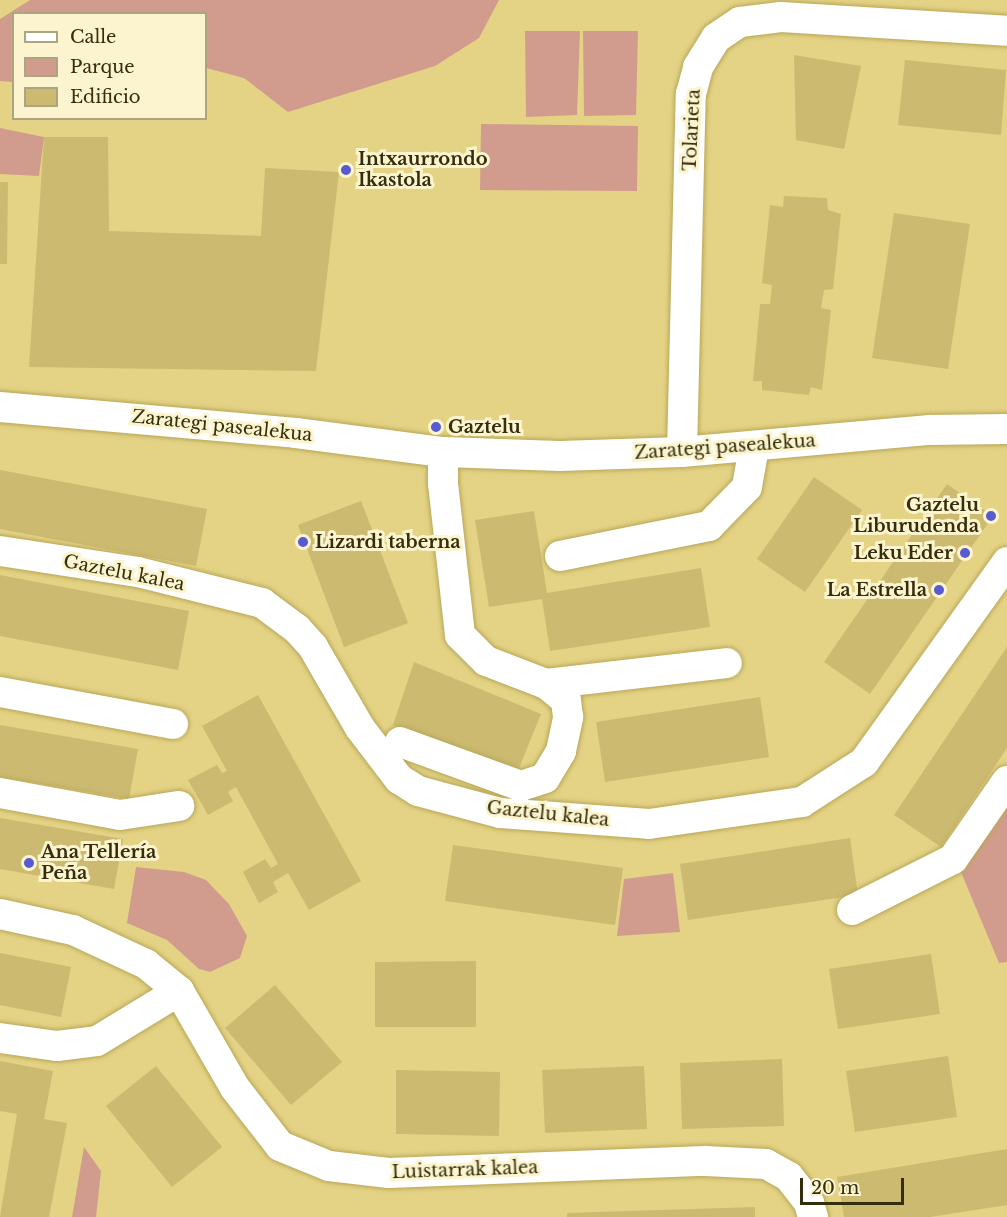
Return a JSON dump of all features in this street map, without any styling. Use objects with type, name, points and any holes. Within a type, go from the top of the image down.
[{"type":"street","name":"Tolarieta","points":[[682,452],[691,94],[698,67],[716,38],[740,22],[781,17],[1007,31]]},
{"type":"street","name":"Zarategi pasealekua","points":[[0,407],[284,432],[443,452],[560,456],[754,447],[930,430],[1007,429]]},
{"type":"street","points":[[560,556],[709,526],[747,487],[754,447]]},
{"type":"street","points":[[400,742],[521,786],[545,777],[561,751],[568,717],[566,700],[546,684],[486,661],[460,635],[443,484],[443,452]]},
{"type":"street","name":"Gaztelu kalea","points":[[0,551],[138,572],[262,603],[297,629],[313,647],[360,728],[399,779],[418,791],[500,813],[649,824],[802,801],[864,762],[1007,562]]},
{"type":"street","points":[[546,684],[727,663]]},
{"type":"street","points":[[0,692],[173,724]]},
{"type":"street","points":[[852,910],[953,859],[1007,782]]},
{"type":"street","points":[[0,793],[120,815],[179,806]]},
{"type":"street","name":"Luistarrak kalea","points":[[0,914],[73,930],[146,964],[179,991],[235,1088],[280,1146],[329,1166],[389,1173],[705,1161],[766,1164],[789,1177],[809,1203],[813,1217]]},
{"type":"street","points":[[0,1038],[57,1046],[97,1041],[179,991]]},
{"type":"green space","points":[[30,0],[499,0],[479,38],[435,66],[288,112],[244,78],[207,68],[207,12],[12,12],[12,82],[0,81],[0,19]]},
{"type":"green space","points":[[525,31],[580,31],[577,115],[526,117]]},
{"type":"green space","points":[[583,31],[638,31],[636,115],[584,116]]},
{"type":"green space","points":[[481,124],[638,126],[637,191],[480,190]]},
{"type":"green space","points":[[0,128],[44,137],[39,176],[0,174]]},
{"type":"green space","points":[[1007,806],[1007,962],[999,963],[961,872]]},
{"type":"green space","points":[[136,867],[184,872],[206,880],[229,904],[247,936],[240,958],[210,972],[199,969],[167,940],[127,923]]},
{"type":"green space","points":[[673,873],[680,932],[617,936],[624,879]]},
{"type":"green space","points":[[84,1147],[101,1171],[96,1217],[72,1217]]},
{"type":"building","points":[[794,55],[861,66],[844,149],[796,140]]},
{"type":"building","points":[[905,60],[1006,70],[1001,135],[898,125]]},
{"type":"building","name":"Intxaurrondo Ikastola","points":[[44,137],[108,137],[109,231],[261,236],[265,168],[339,172],[316,371],[29,367]]},
{"type":"building","points":[[0,182],[8,182],[7,264],[0,264]]},
{"type":"building","points":[[784,196],[827,198],[828,210],[841,214],[833,289],[824,290],[821,308],[831,310],[822,390],[811,387],[809,395],[762,390],[762,381],[753,381],[760,304],[770,304],[772,285],[762,283],[770,205],[783,207]]},
{"type":"building","points":[[894,213],[970,224],[948,369],[872,358]]},
{"type":"building","points":[[0,470],[207,509],[196,566],[0,529]]},
{"type":"building","points":[[814,477],[862,510],[805,592],[757,559]]},
{"type":"building","points":[[947,484],[993,516],[870,694],[824,662]]},
{"type":"building","points":[[361,501],[408,623],[344,647],[298,525]]},
{"type":"building","points":[[534,511],[547,593],[701,568],[710,627],[550,651],[542,599],[489,607],[475,520]]},
{"type":"building","points":[[0,575],[189,611],[178,670],[0,636]]},
{"type":"building","points":[[1007,647],[1007,748],[941,847],[894,815]]},
{"type":"building","points":[[414,662],[541,714],[517,773],[393,725]]},
{"type":"building","points":[[258,695],[361,881],[309,910],[288,873],[273,882],[278,892],[259,903],[243,872],[265,859],[271,868],[278,864],[236,787],[228,792],[233,801],[208,815],[188,780],[217,765],[222,773],[227,771],[202,726]]},
{"type":"building","points":[[760,697],[769,757],[605,782],[596,722]]},
{"type":"building","points":[[0,725],[138,749],[129,799],[0,777]]},
{"type":"building","points":[[0,818],[123,839],[114,889],[0,869]]},
{"type":"building","points":[[850,838],[858,895],[688,920],[680,864]]},
{"type":"building","points":[[453,845],[623,868],[615,925],[445,901]]},
{"type":"building","points":[[0,953],[71,967],[61,1017],[0,1005]]},
{"type":"building","points":[[931,954],[940,1014],[838,1029],[829,969]]},
{"type":"building","points":[[476,961],[476,1027],[375,1027],[375,962]]},
{"type":"building","points":[[275,985],[342,1062],[291,1105],[225,1028]]},
{"type":"building","points":[[948,1056],[957,1117],[855,1132],[846,1071]]},
{"type":"building","points":[[782,1059],[784,1126],[682,1129],[680,1063]]},
{"type":"building","points":[[0,1061],[53,1071],[44,1119],[67,1123],[49,1217],[0,1217],[17,1114],[0,1111]]},
{"type":"building","points":[[156,1066],[222,1147],[172,1187],[106,1106]]},
{"type":"building","points":[[644,1066],[647,1129],[545,1133],[542,1070]]},
{"type":"building","points":[[396,1070],[500,1072],[499,1136],[396,1134]]},
{"type":"building","points":[[1007,1149],[1007,1205],[930,1217],[844,1217],[837,1177]]},
{"type":"building","points":[[755,1207],[755,1217],[567,1217],[567,1213]]},
{"type":"place","name":"Intxaurrondo Ikastola","points":[[346,170]]},
{"type":"place","name":"Gaztelu","points":[[436,427]]},
{"type":"place","name":"Gaztelu Liburudenda","points":[[991,516]]},
{"type":"place","name":"Lizardi taberna","points":[[303,542]]},
{"type":"place","name":"Leku Eder","points":[[965,553]]},
{"type":"place","name":"La Estrella","points":[[939,590]]},
{"type":"place","name":"Ana Tellería Peña","points":[[29,863]]}]
